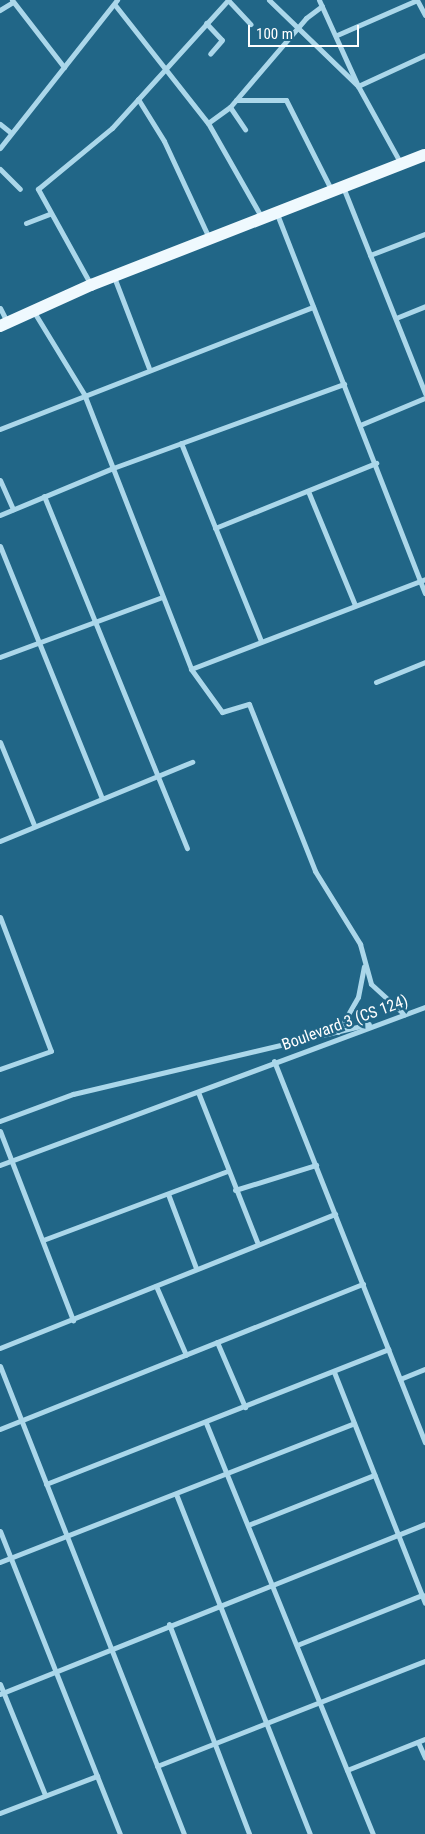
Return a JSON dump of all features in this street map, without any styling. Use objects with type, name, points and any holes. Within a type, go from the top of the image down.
[{"type":"main road","points":[[4,324],[114,276],[425,155]]},
{"type":"street","points":[[92,285],[50,214],[38,189],[112,128],[228,0],[250,24]]},
{"type":"street","points":[[269,0],[297,30],[358,86]]},
{"type":"street","points":[[319,0],[337,35],[358,86],[401,164]]},
{"type":"street","points":[[337,35],[417,0],[425,15]]},
{"type":"street","points":[[0,10],[12,1],[64,67]]},
{"type":"street","points":[[0,148],[116,2],[164,69],[208,123],[262,219]]},
{"type":"street","points":[[208,123],[230,107],[297,30],[322,6]]},
{"type":"street","points":[[206,23],[222,40],[210,54]]},
{"type":"street","points":[[358,86],[425,54]]},
{"type":"street","points":[[138,99],[164,141],[210,238]]},
{"type":"street","points":[[236,100],[286,100],[338,189],[370,255],[425,393]]},
{"type":"street","points":[[230,107],[245,129]]},
{"type":"street","points":[[0,124],[11,133]]},
{"type":"street","points":[[0,169],[20,189]]},
{"type":"street","points":[[26,224],[50,214]]},
{"type":"street","points":[[277,214],[423,580],[425,593]]},
{"type":"street","points":[[370,255],[425,234]]},
{"type":"street","points":[[114,276],[149,368]]},
{"type":"street","points":[[396,318],[425,306]]},
{"type":"street","points":[[0,429],[149,368],[313,307]]},
{"type":"street","points":[[0,308],[4,324]]},
{"type":"street","points":[[34,312],[84,394],[191,669],[222,712],[249,704],[315,871],[360,944],[364,961],[380,997],[404,1014]]},
{"type":"street","points":[[0,515],[113,468],[344,384]]},
{"type":"street","points":[[360,425],[425,398]]},
{"type":"street","points":[[181,444],[260,641]]},
{"type":"street","points":[[215,528],[376,463]]},
{"type":"street","points":[[0,480],[13,509]]},
{"type":"street","points":[[308,491],[355,605]]},
{"type":"street","points":[[44,496],[187,848]]},
{"type":"street","points":[[0,546],[102,798]]},
{"type":"street","points":[[191,669],[423,580]]},
{"type":"street","points":[[0,657],[162,597]]},
{"type":"street","points":[[376,682],[425,662]]},
{"type":"street","points":[[0,742],[2,752],[34,825]]},
{"type":"street","points":[[0,841],[34,825],[192,762]]},
{"type":"street","points":[[0,917],[51,1051],[0,1069]]},
{"type":"street","points":[[331,1041],[358,996],[364,961]]},
{"type":"street","name":"Boulevard 3 (CS 124)","points":[[0,1165],[198,1092],[274,1061],[425,1007]]},
{"type":"street","points":[[0,1121],[73,1094],[391,1019]]},
{"type":"street","points":[[274,1061],[400,1379],[423,1432],[425,1442]]},
{"type":"street","points":[[198,1092],[235,1190],[258,1244]]},
{"type":"street","points":[[0,1131],[73,1320]]},
{"type":"street","points":[[235,1190],[316,1165]]},
{"type":"street","points":[[43,1240],[228,1171]]},
{"type":"street","points":[[168,1194],[196,1268]]},
{"type":"street","points":[[0,1348],[335,1214]]},
{"type":"street","points":[[0,1429],[363,1284]]},
{"type":"street","points":[[156,1286],[186,1355]]},
{"type":"street","points":[[217,1342],[245,1407]]},
{"type":"street","points":[[46,1484],[206,1423],[388,1349]]},
{"type":"street","points":[[0,1366],[184,1834]]},
{"type":"street","points":[[400,1379],[425,1369]]},
{"type":"street","points":[[334,1372],[425,1603]]},
{"type":"street","points":[[206,1423],[321,1702],[372,1834]]},
{"type":"street","points":[[0,1562],[354,1423]]},
{"type":"street","points":[[248,1525],[374,1475]]},
{"type":"street","points":[[176,1494],[221,1604],[310,1834]]},
{"type":"street","points":[[2,1693],[54,1669],[425,1524]]},
{"type":"street","points":[[0,1531],[120,1834]]},
{"type":"street","points":[[297,1645],[422,1595]]},
{"type":"street","points":[[169,1624],[212,1744],[249,1834]]},
{"type":"street","points":[[157,1766],[425,1661]]},
{"type":"street","points":[[0,1684],[2,1693],[46,1795]]},
{"type":"street","points":[[347,1770],[425,1739]]},
{"type":"street","points":[[418,1742],[425,1758]]},
{"type":"street","points":[[0,1813],[97,1776]]}]
